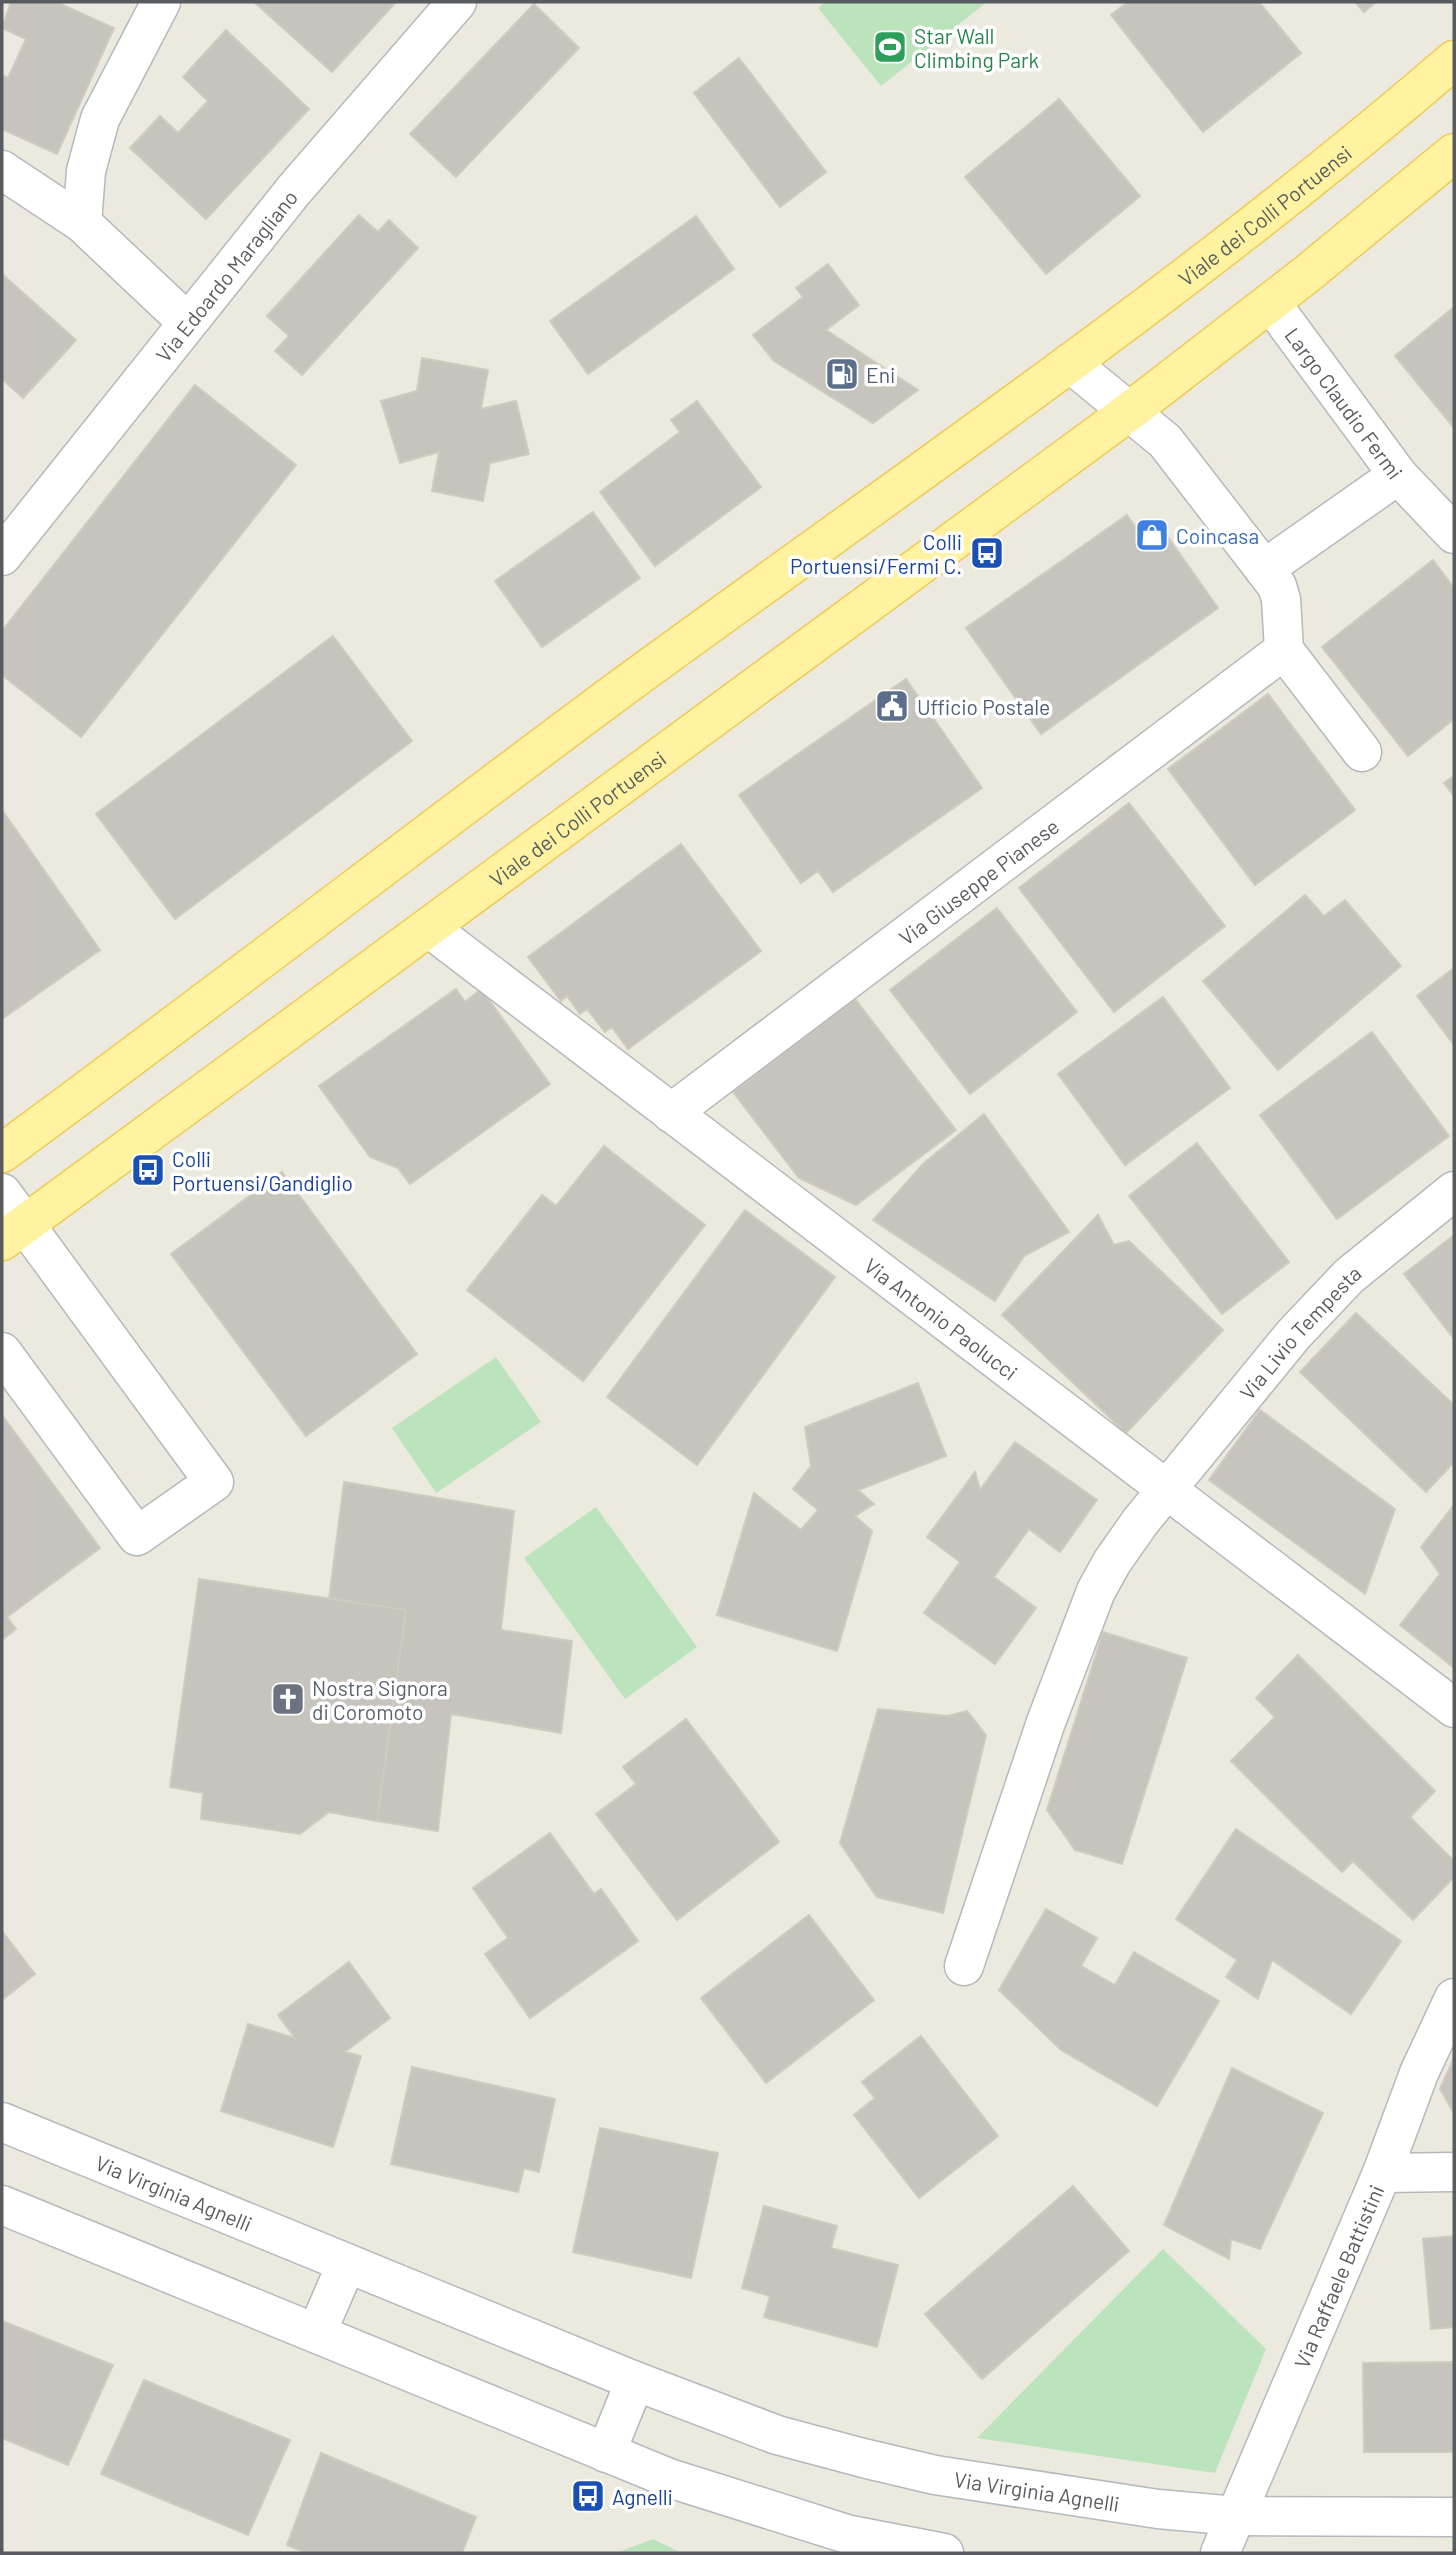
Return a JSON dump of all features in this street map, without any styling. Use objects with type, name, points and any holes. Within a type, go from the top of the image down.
[{"type":"main road","name":"Viale dei Colli Portuensi","points":[[2,1153],[215,997],[624,687],[1070,363],[1264,217],[1454,60]]},
{"type":"main road","name":"Viale dei Colli Portuensi","points":[[13,1233],[1130,411],[1271,303],[1454,153]]},
{"type":"street","points":[[82,223],[86,171],[100,119],[161,2]]},
{"type":"street","name":"Via Edoardo Maragliano","points":[[2,556],[294,190],[457,2]]},
{"type":"street","points":[[2,170],[82,223],[187,322]]},
{"type":"street","name":"Largo Claudio Fermi","points":[[1264,569],[1398,475],[1271,303]]},
{"type":"street","points":[[1070,363],[1165,441],[1277,586],[1285,622],[1284,650],[1362,752]]},
{"type":"street","points":[[1398,475],[1454,534]]},
{"type":"street","name":"Via Giuseppe Pianese","points":[[671,1112],[1284,650]]},
{"type":"street","name":"Via Antonio Paolucci","points":[[429,928],[1454,1708]]},
{"type":"street","name":"Via Livio Tempesta","points":[[964,1966],[1046,1722],[1096,1591],[1125,1543],[1294,1334],[1349,1276],[1454,1191]]},
{"type":"street","points":[[2,1194],[13,1233],[214,1482],[137,1536],[2,1352]]},
{"type":"street","name":"Via Raffaele Battistini","points":[[1220,2553],[1382,2173],[1419,2073],[1454,1998]]},
{"type":"street","name":"Via Virginia Agnelli","points":[[2,2122],[345,2265],[777,2435],[935,2475],[1076,2498],[1236,2516],[1454,2517]]},
{"type":"street","points":[[1382,2173],[1454,2172]]},
{"type":"street","points":[[2,2205],[669,2478],[850,2535],[944,2553]]},
{"type":"street","points":[[317,2332],[345,2265]]},
{"type":"street","points":[[606,2453],[635,2381]]},
{"type":"green space","name":"Star Wall Climbing Park","points":[[826,2],[987,2],[881,86],[818,8]]},
{"type":"green space","points":[[496,1357],[541,1422],[436,1493],[392,1428]]},
{"type":"green space","points":[[596,1507],[697,1647],[625,1699],[524,1558]]},
{"type":"green space","points":[[1163,2249],[1266,2349],[1215,2473],[977,2438]]},
{"type":"green space","points":[[653,2539],[682,2553],[616,2553]]},
{"type":"building","points":[[11,2],[56,2],[114,28],[57,154],[2,129],[2,75],[8,78],[26,39],[2,28]]},
{"type":"building","points":[[254,2],[396,2],[332,72]]},
{"type":"building","points":[[1128,2],[1259,2],[1301,53],[1203,132],[1111,15]]},
{"type":"building","points":[[1355,2],[1376,2],[1364,12]]},
{"type":"building","points":[[534,4],[579,48],[456,177],[410,134]]},
{"type":"building","points":[[226,30],[309,109],[206,219],[130,148],[160,116],[178,133],[208,101],[183,77]]},
{"type":"building","points":[[739,58],[826,172],[780,207],[694,93]]},
{"type":"building","points":[[1059,99],[1140,196],[1046,274],[965,177]]},
{"type":"building","points":[[359,215],[378,232],[389,220],[418,248],[302,375],[275,351],[289,336],[267,316]]},
{"type":"building","points":[[696,216],[734,269],[588,374],[550,321]]},
{"type":"building","points":[[828,264],[859,305],[826,330],[918,390],[873,423],[774,361],[753,335],[803,297],[796,288]]},
{"type":"building","points":[[2,274],[76,340],[23,398],[2,379]]},
{"type":"building","points":[[1454,307],[1454,428],[1395,356]]},
{"type":"building","points":[[422,358],[488,370],[481,409],[516,401],[529,454],[490,463],[483,501],[432,491],[439,452],[400,463],[381,401],[417,391]]},
{"type":"building","points":[[195,385],[296,465],[81,737],[2,675],[2,631]]},
{"type":"building","points":[[697,401],[761,487],[655,566],[600,492],[680,432],[671,420]]},
{"type":"building","points":[[593,512],[640,578],[542,647],[495,581]]},
{"type":"building","points":[[1127,515],[1143,538],[1160,526],[1218,608],[1041,734],[966,628]]},
{"type":"building","points":[[1433,560],[1454,588],[1454,719],[1408,756],[1322,647]]},
{"type":"building","points":[[333,636],[412,741],[175,919],[96,814]]},
{"type":"building","points":[[906,679],[982,788],[833,892],[818,871],[801,883],[739,795]]},
{"type":"building","points":[[1268,694],[1355,810],[1255,885],[1168,769]]},
{"type":"building","points":[[1454,776],[1454,796],[1444,783]]},
{"type":"building","points":[[1129,803],[1225,926],[1114,1012],[1019,888]]},
{"type":"building","points":[[2,810],[100,950],[2,1019]]},
{"type":"building","points":[[681,844],[761,951],[628,1049],[612,1027],[605,1032],[587,1009],[580,1014],[567,996],[561,1001],[528,957]]},
{"type":"building","points":[[1305,895],[1324,916],[1345,900],[1401,966],[1278,1070],[1203,981]]},
{"type":"building","points":[[997,908],[1077,1012],[970,1094],[890,990]]},
{"type":"building","points":[[1454,968],[1454,1045],[1417,996]]},
{"type":"building","points":[[456,989],[465,1002],[481,989],[550,1084],[410,1184],[398,1168],[370,1157],[319,1086]]},
{"type":"building","points":[[1163,997],[1230,1088],[1125,1165],[1058,1074]]},
{"type":"building","points":[[855,999],[956,1130],[856,1205],[799,1178],[733,1092]]},
{"type":"building","points":[[1372,1032],[1449,1136],[1337,1219],[1260,1115]]},
{"type":"building","points":[[984,1114],[1069,1232],[1024,1256],[995,1301],[873,1220],[924,1163]]},
{"type":"building","points":[[1197,1143],[1289,1262],[1222,1314],[1129,1196]]},
{"type":"building","points":[[604,1146],[705,1225],[583,1381],[467,1290],[542,1195],[556,1206]]},
{"type":"building","points":[[282,1172],[417,1354],[306,1436],[171,1254]]},
{"type":"building","points":[[745,1210],[835,1277],[697,1465],[607,1397]]},
{"type":"building","points":[[1098,1215],[1114,1245],[1129,1241],[1223,1330],[1126,1433],[1002,1315]]},
{"type":"building","points":[[1454,1235],[1454,1339],[1404,1274]]},
{"type":"building","points":[[1356,1313],[1454,1405],[1454,1462],[1426,1492],[1300,1372]]},
{"type":"building","points":[[918,1383],[946,1456],[858,1490],[874,1504],[855,1516],[872,1531],[837,1651],[717,1615],[754,1493],[801,1530],[818,1510],[793,1489],[811,1466],[805,1427]]},
{"type":"building","points":[[1260,1410],[1395,1509],[1365,1594],[1209,1480]]},
{"type":"building","points":[[2,1415],[100,1548],[7,1617],[16,1629],[2,1640]]},
{"type":"building","points":[[1015,1442],[1097,1500],[1060,1552],[1029,1529],[994,1577],[1036,1608],[995,1664],[924,1613],[960,1562],[927,1537],[975,1472],[980,1490]]},
{"type":"building","points":[[344,1482],[514,1511],[501,1630],[572,1641],[561,1733],[451,1714],[438,1831],[377,1821],[406,1610],[329,1599]]},
{"type":"building","points":[[1454,1505],[1454,1668],[1400,1625],[1440,1574],[1421,1547]]},
{"type":"building","name":"Nostra Signora di Coromoto","points":[[199,1579],[406,1610],[377,1821],[329,1812],[300,1834],[201,1819],[203,1793],[170,1787]]},
{"type":"building","points":[[1103,1632],[1187,1658],[1122,1864],[1075,1850],[1047,1810]]},
{"type":"building","points":[[1298,1655],[1435,1791],[1410,1817],[1454,1861],[1454,1877],[1413,1920],[1353,1861],[1342,1872],[1231,1761],[1275,1717],[1256,1698]]},
{"type":"building","points":[[878,1709],[948,1716],[967,1711],[986,1735],[943,1913],[877,1897],[840,1843]]},
{"type":"building","points":[[686,1719],[779,1842],[677,1920],[596,1814],[636,1784],[623,1767]]},
{"type":"building","points":[[1236,1829],[1401,1941],[1351,2014],[1272,1960],[1258,1999],[1226,1977],[1237,1960],[1176,1919]]},
{"type":"building","points":[[550,1833],[594,1894],[601,1889],[638,1941],[530,2018],[485,1954],[508,1938],[473,1888]]},
{"type":"building","points":[[1046,1909],[1097,1938],[1081,1966],[1115,1985],[1134,1952],[1219,2001],[1157,2106],[1061,2050],[999,1990]]},
{"type":"building","points":[[809,1915],[874,2000],[766,2083],[701,1998]]},
{"type":"building","points":[[2,1931],[35,1974],[2,2000]]},
{"type":"building","points":[[349,1962],[390,2018],[345,2052],[361,2056],[333,2147],[221,2111],[248,2024],[295,2038],[278,2015]]},
{"type":"building","points":[[921,2036],[998,2136],[919,2198],[854,2115],[875,2098],[862,2082]]},
{"type":"building","points":[[1454,2058],[1454,2113],[1440,2089]]},
{"type":"building","points":[[412,2067],[555,2099],[539,2172],[524,2168],[518,2192],[391,2164]]},
{"type":"building","points":[[1232,2068],[1323,2113],[1260,2249],[1231,2239],[1229,2259],[1164,2225]]},
{"type":"building","points":[[600,2128],[718,2153],[691,2278],[573,2252]]},
{"type":"building","points":[[1073,2186],[1129,2251],[982,2379],[925,2314]]},
{"type":"building","points":[[764,2206],[837,2226],[831,2248],[898,2265],[877,2347],[764,2317],[770,2296],[742,2288]]},
{"type":"building","points":[[1454,2236],[1454,2327],[1431,2329],[1423,2239]]},
{"type":"building","points":[[2,2321],[113,2365],[68,2465],[2,2438]]},
{"type":"building","points":[[1454,2362],[1454,2452],[1364,2452],[1363,2363]]},
{"type":"building","points":[[144,2380],[290,2440],[248,2535],[101,2474]]},
{"type":"building","points":[[321,2453],[476,2517],[462,2553],[306,2553],[287,2545]]},
{"type":"place","name":"Star Wall Climbing Park","points":[[890,47]]},
{"type":"place","name":"Eni","points":[[842,374]]},
{"type":"place","name":"Coincasa","points":[[1152,535]]},
{"type":"place","name":"Colli Portuensi/Fermi C.","points":[[987,553]]},
{"type":"place","name":"Ufficio Postale","points":[[892,706]]},
{"type":"place","name":"Colli Portuensi/Gandiglio","points":[[148,1170]]},
{"type":"place","name":"Nostra Signora di Coromoto","points":[[288,1699]]},
{"type":"place","name":"Agnelli","points":[[588,2496]]}]
